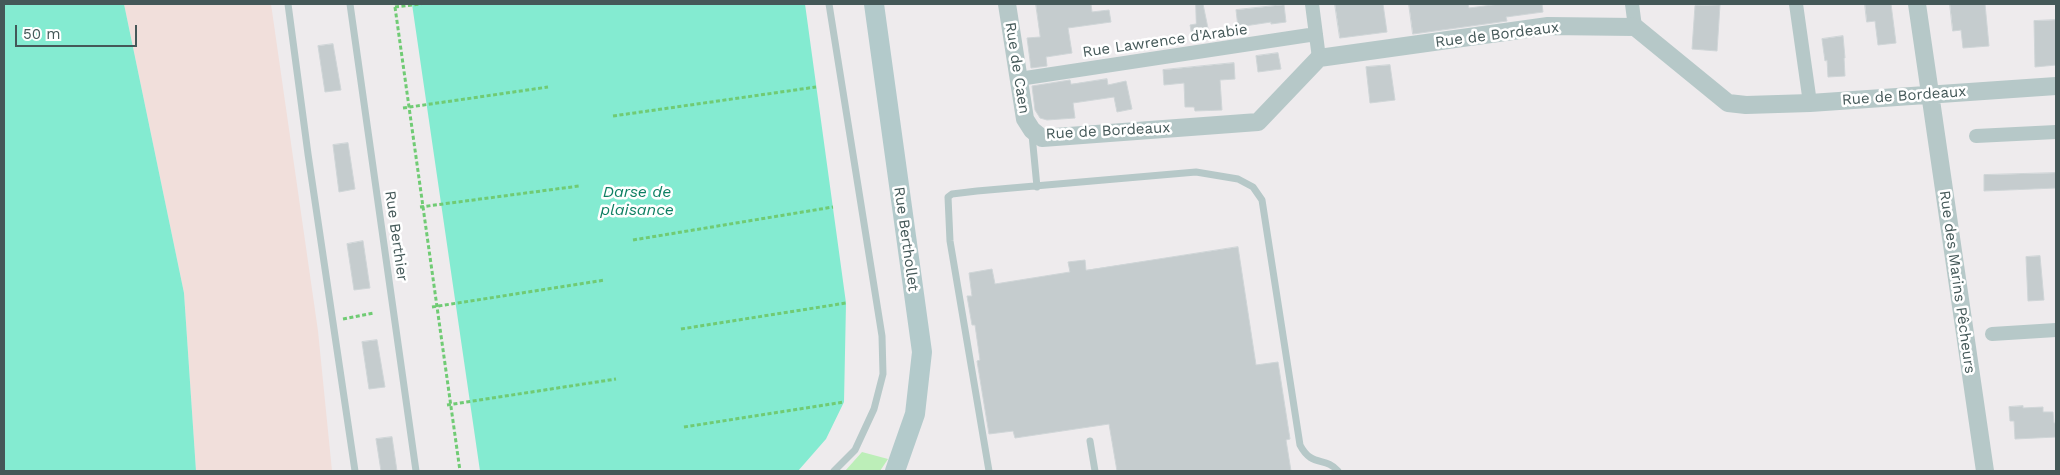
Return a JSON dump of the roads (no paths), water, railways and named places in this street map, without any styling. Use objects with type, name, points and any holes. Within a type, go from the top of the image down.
[{"type":"main road","name":"Rue Berthollet","points":[[874,4],[922,352],[915,414],[895,471]]},
{"type":"street","name":"Rue de Caen","points":[[1007,4],[1025,119],[1032,130]]},
{"type":"street","points":[[1312,4],[1319,58]]},
{"type":"street","points":[[1632,4],[1635,27]]},
{"type":"street","points":[[1796,4],[1810,103]]},
{"type":"street","name":"Rue des Marins Pêcheurs","points":[[1917,4],[1984,471]]},
{"type":"street","name":"Rue de Bordeaux","points":[[1032,130],[1042,138],[1258,122],[1319,58],[1548,26],[1635,27],[1728,103],[1746,105],[1810,103],[1930,93],[2056,86]]},
{"type":"street","name":"Rue Lawrence d'Arabie","points":[[1019,79],[1316,34]]},
{"type":"street","points":[[1976,136],[2056,132]]},
{"type":"street","points":[[1992,334],[2056,330]]},
{"type":"lane","points":[[288,4],[308,154],[355,471]]},
{"type":"lane","name":"Rue Berthier","points":[[350,4],[416,471]]},
{"type":"lane","points":[[829,4],[882,336],[883,374],[874,409],[854,450],[834,471]]},
{"type":"lane","points":[[1032,130],[1037,187]]},
{"type":"lane","points":[[989,471],[950,242],[948,197],[952,194],[1196,172],[1238,179],[1253,186],[1262,200],[1300,445],[1305,455],[1314,461],[1325,462],[1335,467],[1338,471]]},
{"type":"lane","points":[[1090,441],[1095,471]]},
{"type":"water","points":[[4,4],[124,4],[184,293],[196,471],[4,471]]},
{"type":"water","name":"Darse de plaisance","points":[[412,4],[805,4],[846,303],[844,402],[826,439],[798,471],[480,471]]}]
